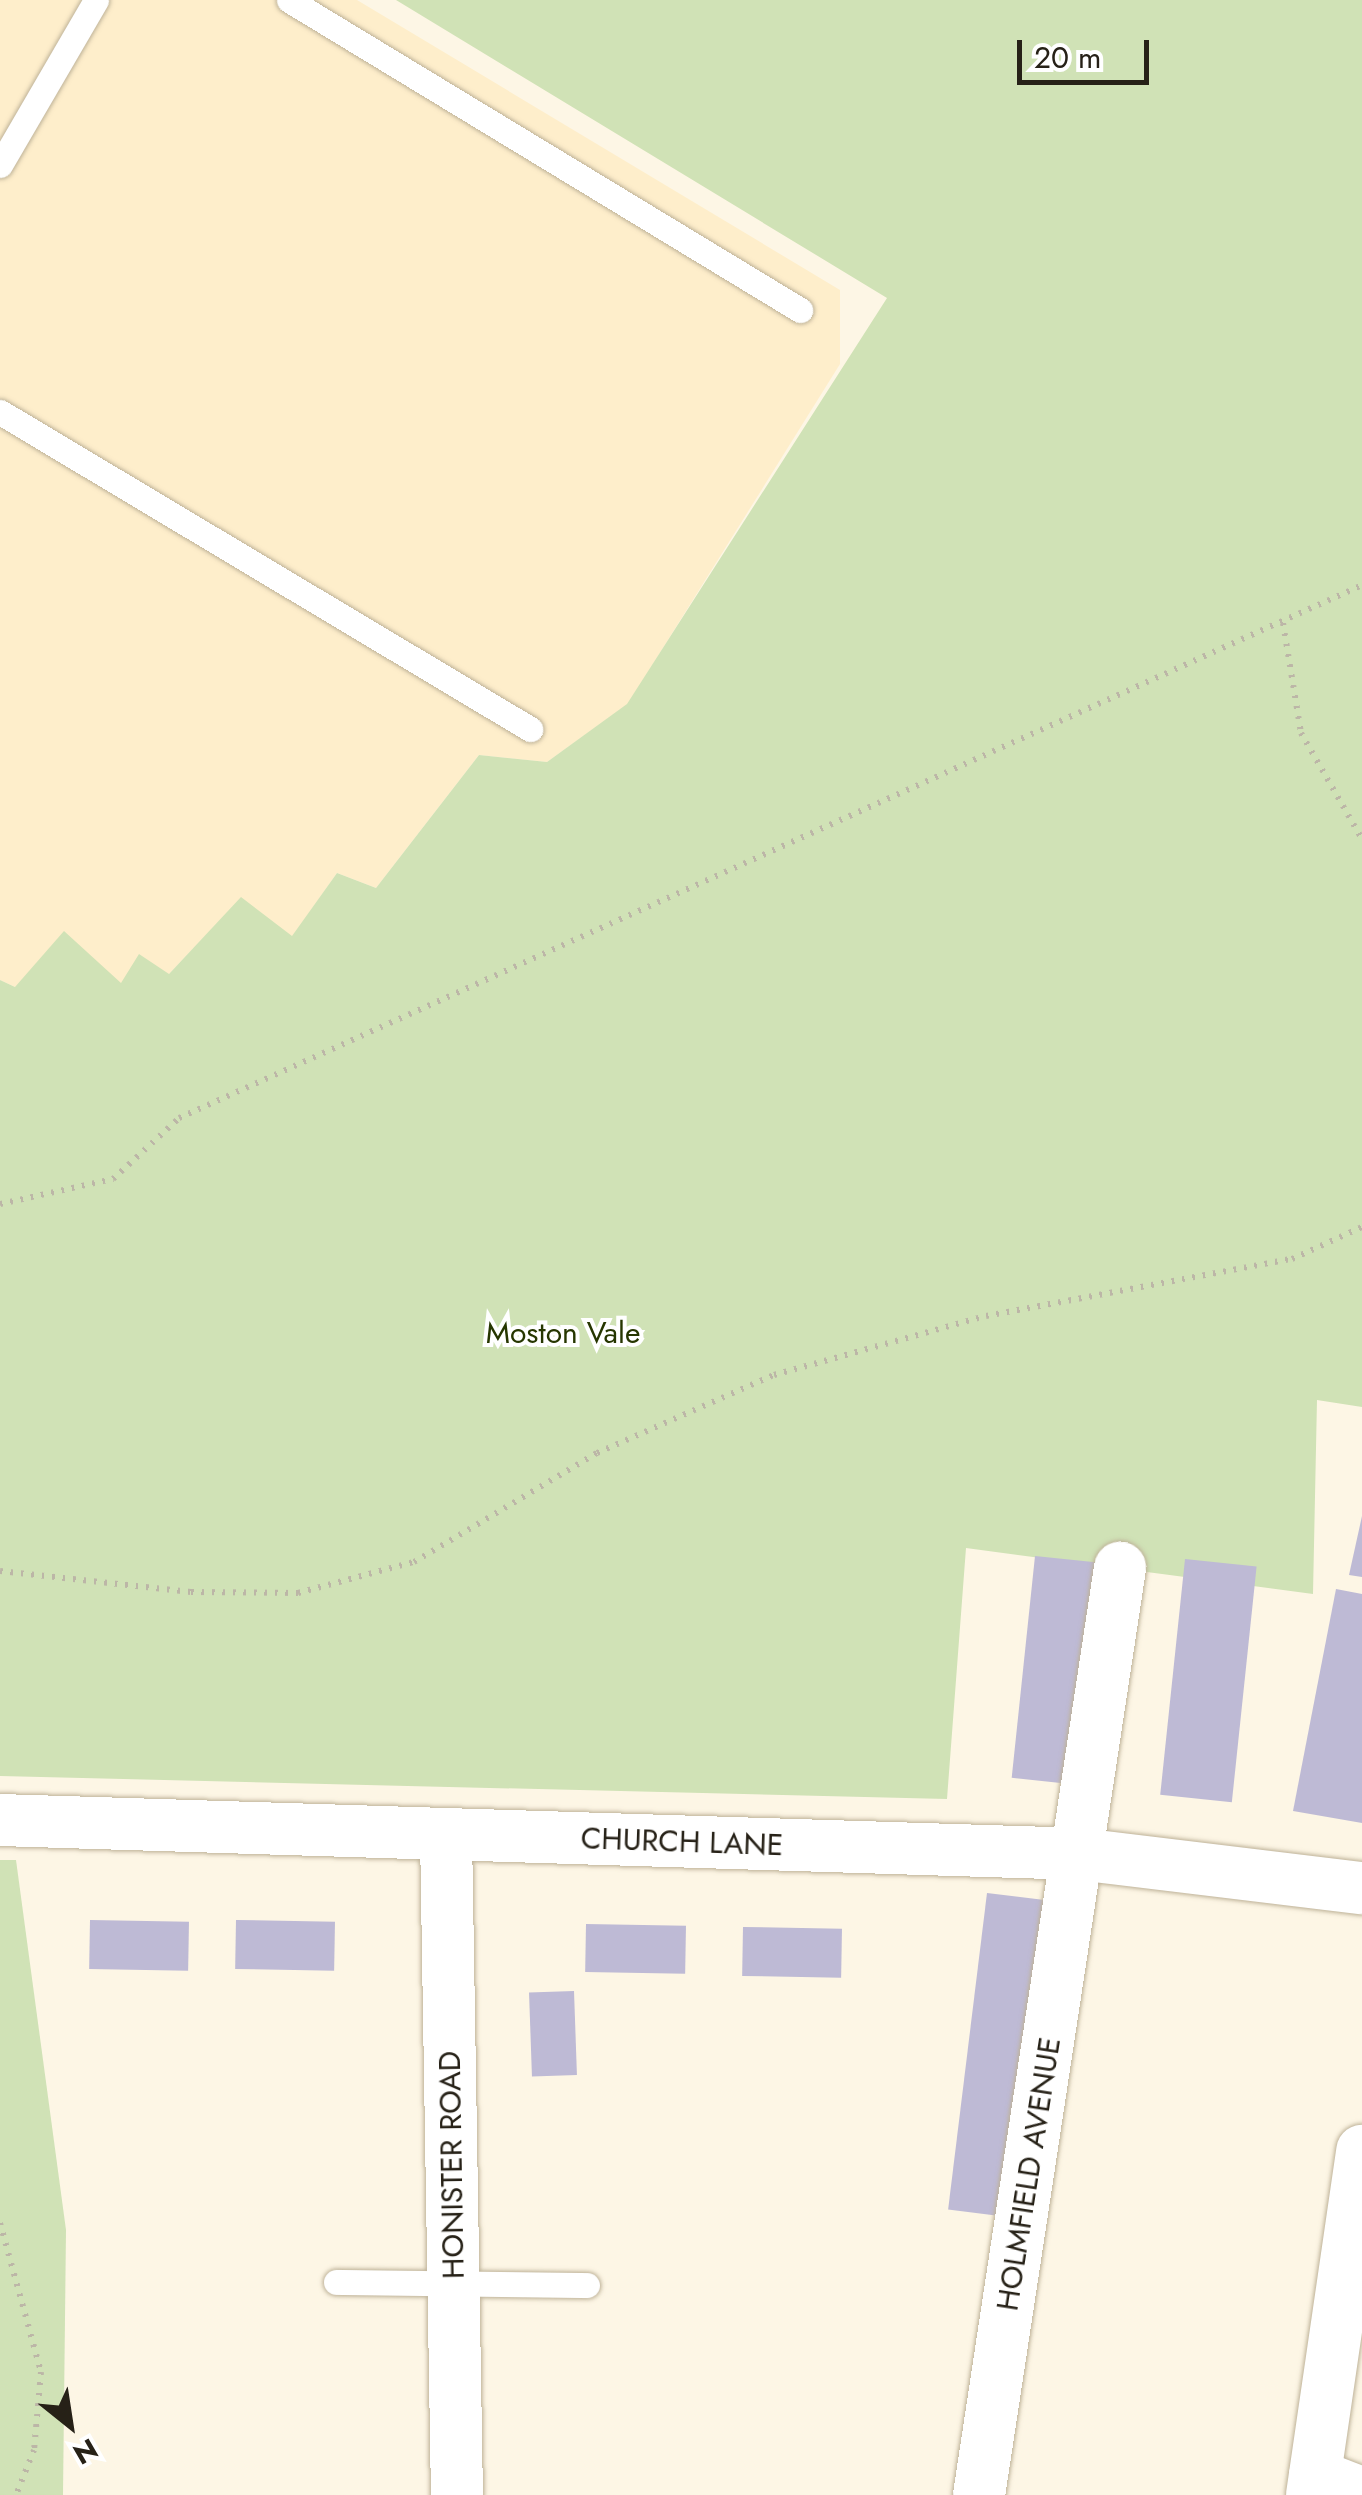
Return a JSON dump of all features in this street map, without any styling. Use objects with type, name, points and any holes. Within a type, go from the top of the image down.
[{"type":"street","name":"HOLMFIELD AVENUE","points":[[979,2495],[1120,1568]]},
{"type":"street","name":"CHURCH LANE","points":[[0,1820],[1079,1854],[1362,1888]]},
{"type":"street","name":"HONISTER ROAD","points":[[446,1834],[457,2495]]},
{"type":"street","points":[[1330,2488],[1361,2167]]},
{"type":"lane","points":[[0,165],[96,0]]},
{"type":"lane","points":[[288,0],[800,310]]},
{"type":"lane","points":[[0,412],[530,729]]},
{"type":"lane","points":[[336,2282],[587,2285]]},
{"type":"path","points":[[0,1204],[113,1179],[179,1118],[1362,585]]},
{"type":"path","points":[[1284,622],[1301,733],[1362,839]]},
{"type":"path","points":[[0,1571],[190,1592],[298,1593],[414,1562],[598,1453],[774,1376],[986,1316],[1292,1259],[1362,1227]]},
{"type":"path","points":[[0,2223],[41,2372],[34,2450],[16,2495]]},
{"type":"shaded area","points":[[0,0],[357,0],[840,290],[840,364],[628,704],[547,762],[479,755],[376,888],[337,873],[292,937],[241,898],[168,975],[121,983],[15,987],[0,980]]},
{"type":"green space","name":"Moston Vale","points":[[396,0],[1362,0],[1362,1407],[1317,1400],[1313,1594],[966,1548],[947,1799],[0,1776],[0,980],[15,987],[64,931],[121,983],[139,954],[169,974],[241,897],[292,936],[337,873],[376,888],[479,755],[547,762],[627,704],[887,298]]},
{"type":"green space","points":[[0,1860],[16,1860],[66,2230],[63,2495],[0,2495]]},
{"type":"building","points":[[1362,1516],[1362,1577],[1349,1575]]},
{"type":"building","points":[[1035,1556],[1103,1563],[1079,1785],[1012,1778]]},
{"type":"building","points":[[1185,1559],[1257,1567],[1232,1802],[1160,1795]]},
{"type":"building","points":[[1336,1589],[1362,1594],[1362,1823],[1293,1811]]},
{"type":"building","points":[[987,1893],[1051,1901],[1012,2217],[948,2210]]},
{"type":"building","points":[[90,1920],[189,1922],[188,1971],[89,1969]]},
{"type":"building","points":[[236,1920],[335,1922],[334,1971],[235,1969]]},
{"type":"building","points":[[586,1924],[686,1926],[685,1974],[585,1972]]},
{"type":"building","points":[[743,1927],[842,1929],[841,1978],[742,1976]]},
{"type":"building","points":[[574,1991],[577,2075],[532,2077],[529,1993]]}]
